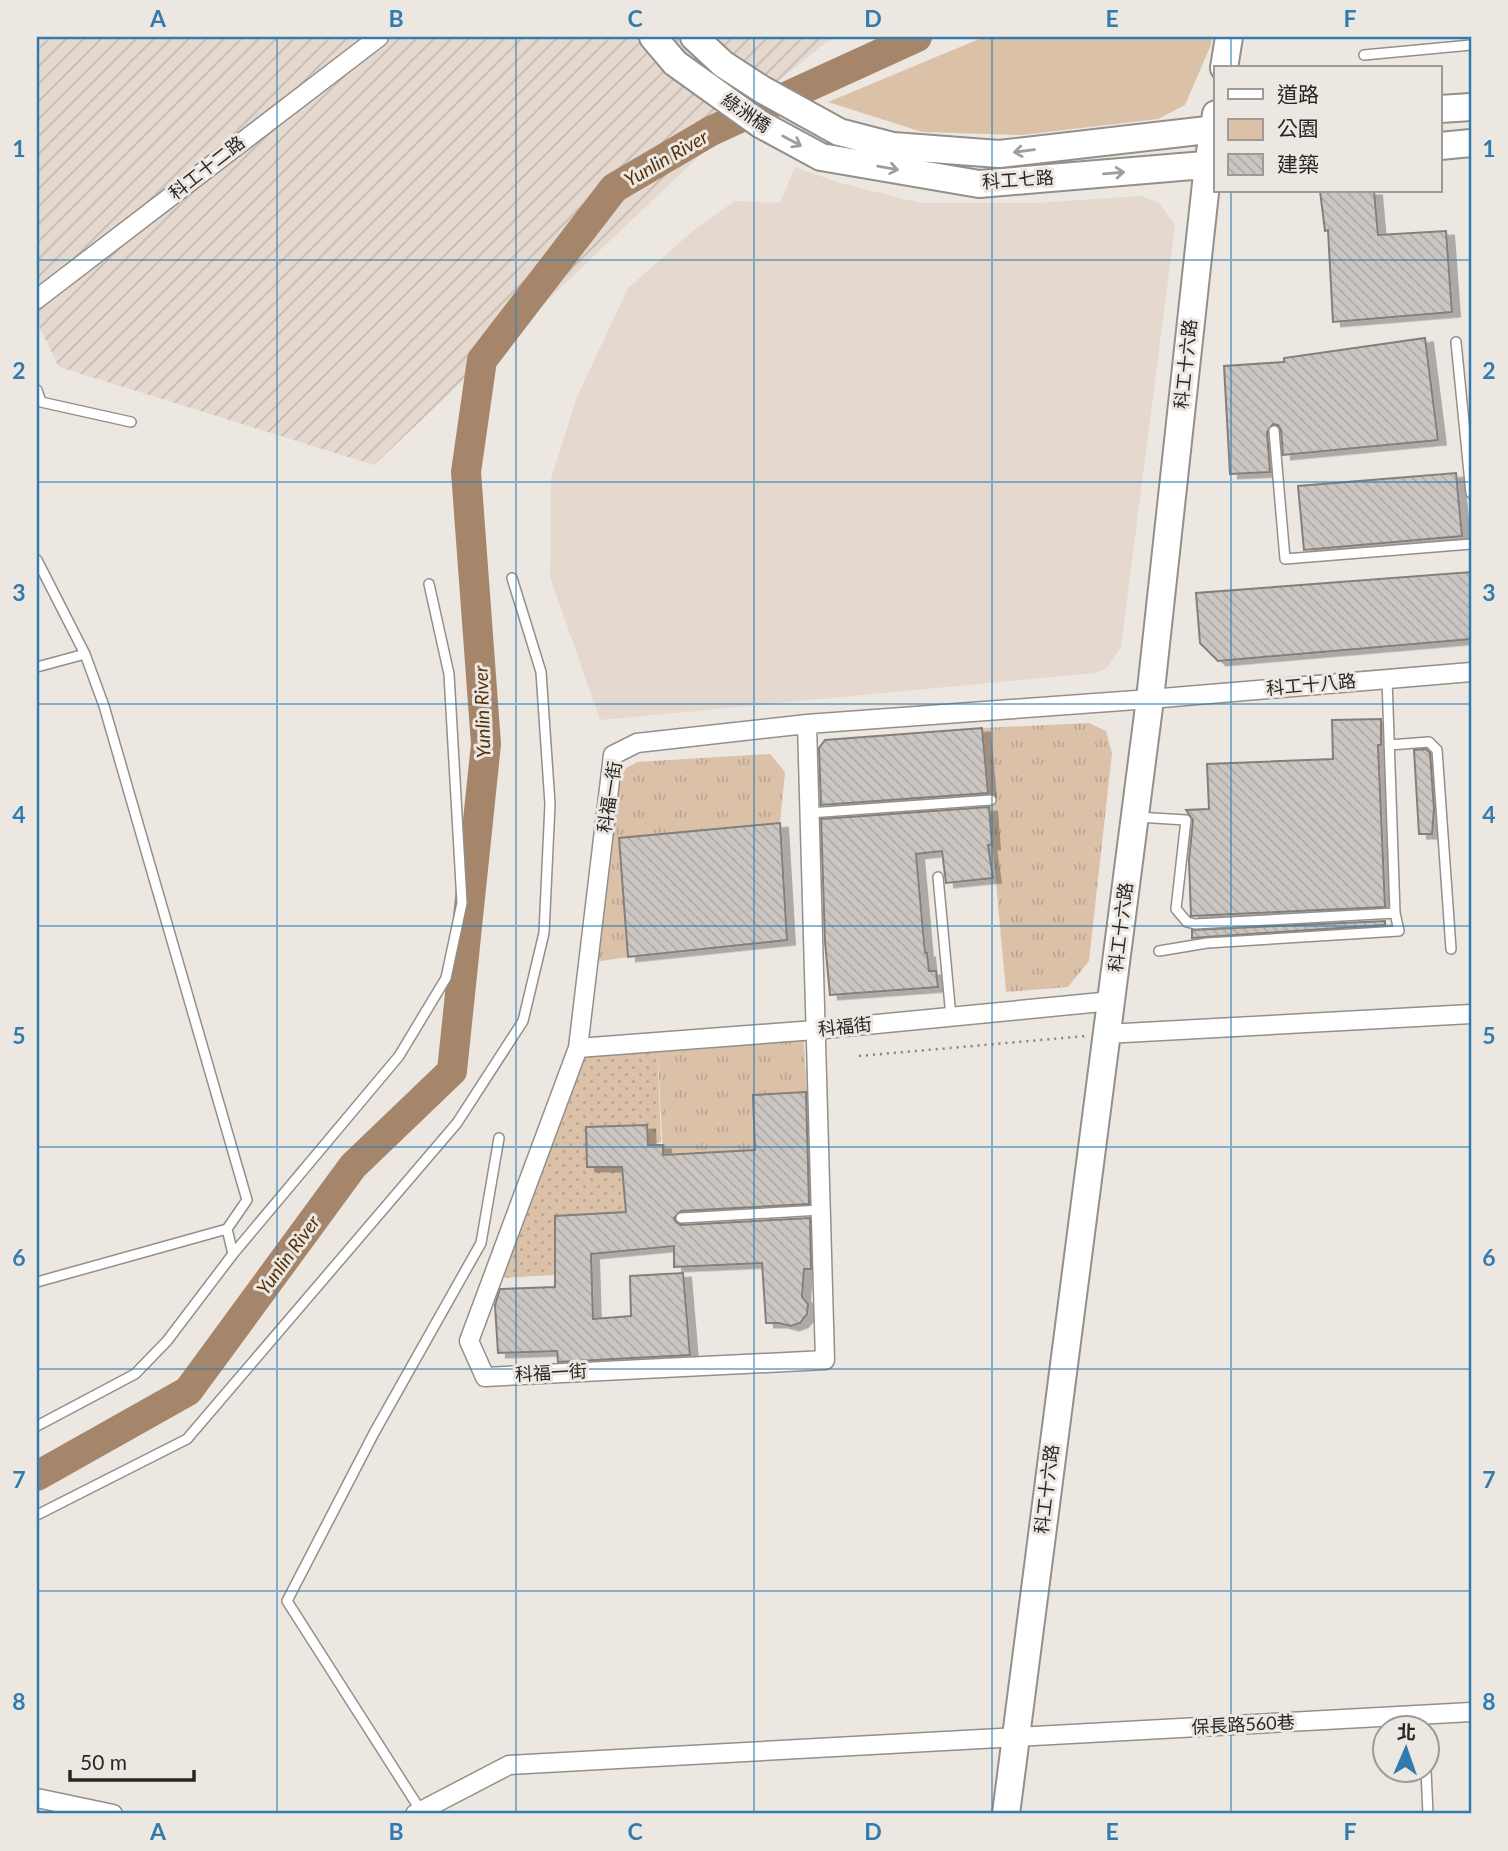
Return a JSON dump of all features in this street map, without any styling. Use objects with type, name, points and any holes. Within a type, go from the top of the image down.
[{"type":"street","name":"科工十二路","points":[[37,299],[379,37]]},
{"type":"street","name":"綠洲橋","points":[[653,37],[675,62],[760,124],[821,157]]},
{"type":"street","name":"綠洲橋","points":[[694,37],[723,64],[763,90],[839,132]]},
{"type":"street","points":[[1224,66],[1229,37]]},
{"type":"street","points":[[1442,109],[1471,107]]},
{"type":"street","name":"科工七路","points":[[839,132],[893,146],[999,154],[1214,124]]},
{"type":"street","name":"科工十六路","points":[[1006,1814],[1150,699],[1214,138]]},
{"type":"street","points":[[1442,146],[1471,143]]},
{"type":"street","name":"科工七路","points":[[821,157],[979,184],[1212,165]]},
{"type":"street","name":"科工十八路","points":[[1150,699],[1471,671]]},
{"type":"street","name":"科福一街","points":[[807,724],[825,1360],[485,1377],[469,1341],[578,1048],[613,755],[637,743],[807,724],[1150,699]]},
{"type":"street","name":"科福街","points":[[578,1048],[815,1030],[1112,1001]]},
{"type":"street","points":[[1107,1034],[1471,1014]]},
{"type":"street","name":"保長路560巷","points":[[1442,1718],[1471,1712]]},
{"type":"street","name":"保長路560巷","points":[[1015,1738],[1372,1724]]},
{"type":"street","points":[[418,1813],[509,1765],[1015,1738]]},
{"type":"street","points":[[37,1798],[113,1814]]},
{"type":"lane","points":[[1364,55],[1471,45]]},
{"type":"lane","points":[[1456,342],[1471,493]]},
{"type":"lane","points":[[37,390],[41,402],[131,422]]},
{"type":"lane","points":[[1274,431],[1286,559],[1471,544]]},
{"type":"lane","points":[[37,560],[85,654],[104,706],[247,1200],[227,1229],[37,1282]]},
{"type":"lane","points":[[37,1515],[187,1439],[457,1123],[523,1021],[544,933],[550,804],[541,672],[512,578]]},
{"type":"lane","points":[[37,1426],[135,1374],[167,1341],[233,1255],[399,1056],[446,978],[462,903],[449,674],[429,584]]},
{"type":"lane","points":[[37,667],[85,654]]},
{"type":"lane","points":[[1159,951],[1207,943],[1399,930],[1395,913],[1387,679]]},
{"type":"lane","points":[[1389,745],[1429,742],[1437,751],[1451,949]]},
{"type":"lane","points":[[809,813],[991,800]]},
{"type":"lane","points":[[1135,817],[1186,820],[1176,909],[1187,922],[1195,924],[1395,913]]},
{"type":"lane","points":[[938,877],[951,1017]]},
{"type":"lane","points":[[418,1813],[287,1601],[374,1433],[481,1243],[499,1138]]},
{"type":"lane","points":[[681,1217],[821,1210]]},
{"type":"lane","points":[[227,1229],[233,1255]]},
{"type":"lane","points":[[1427,1784],[1428,1814]]},
{"type":"path","points":[[859,1056],[1107,1034]]},
{"type":"shaded area","points":[[37,37],[833,37],[776,83],[374,465],[59,367],[37,323]]},
{"type":"shaded area","points":[[795,167],[840,183],[920,203],[1035,203],[1141,196],[1159,203],[1175,225],[1121,647],[1107,668],[1095,673],[600,720],[550,577],[551,479],[577,397],[628,288],[695,229],[735,201],[780,203]]},
{"type":"green space","points":[[984,37],[1212,37],[1185,105],[1158,119],[1022,135],[922,132],[828,102]]},
{"type":"green space","points":[[1089,723],[1106,731],[1112,753],[1089,961],[1068,987],[1006,992],[982,728]]},
{"type":"green space","points":[[770,754],[785,772],[780,823],[619,838],[628,957],[594,962],[611,796],[626,768],[637,762]]},
{"type":"green space","points":[[803,1031],[807,1092],[753,1095],[755,1150],[663,1155],[657,1042]]},
{"type":"green space","points":[[657,1042],[661,1142],[648,1145],[646,1125],[586,1128],[587,1167],[622,1167],[626,1212],[555,1275],[500,1278],[578,1048]]},
{"type":"building","points":[[1320,192],[1374,192],[1378,235],[1446,231],[1452,312],[1333,322],[1328,230],[1325,231]]},
{"type":"building","points":[[1425,338],[1438,440],[1283,455],[1281,430],[1278,425],[1273,424],[1267,432],[1270,472],[1230,474],[1224,366],[1284,362],[1284,358]]},
{"type":"building","points":[[1456,473],[1462,536],[1304,550],[1298,486]]},
{"type":"building","points":[[1471,572],[1471,639],[1218,661],[1200,643],[1196,593]]},
{"type":"building","points":[[1381,719],[1381,745],[1378,745],[1385,907],[1191,916],[1189,860],[1193,820],[1186,810],[1209,809],[1207,764],[1333,759],[1332,720]]},
{"type":"building","points":[[982,728],[988,793],[821,805],[819,748],[825,740]]},
{"type":"building","points":[[1426,749],[1430,753],[1434,809],[1432,834],[1419,834],[1414,750]]},
{"type":"building","points":[[989,807],[992,845],[988,845],[993,878],[946,883],[942,851],[916,854],[925,953],[929,971],[936,971],[938,987],[830,995],[825,942],[821,819]]},
{"type":"building","points":[[780,823],[787,940],[628,957],[619,838]]},
{"type":"building","points":[[1385,921],[1385,925],[1192,938],[1192,930]]},
{"type":"building","points":[[806,1092],[809,1204],[681,1211],[674,1218],[681,1225],[810,1218],[811,1269],[804,1269],[802,1297],[808,1304],[807,1314],[800,1323],[791,1326],[766,1323],[762,1263],[674,1267],[674,1246],[591,1254],[593,1319],[631,1316],[630,1276],[683,1273],[690,1355],[558,1362],[557,1351],[498,1353],[495,1305],[500,1289],[555,1287],[555,1216],[626,1212],[622,1167],[587,1167],[586,1127],[647,1125],[648,1145],[663,1145],[663,1155],[755,1150],[753,1095]]},
{"type":"waterway","name":"Yunlin River","points":[[37,1476],[188,1391],[353,1166],[452,1071],[486,744],[466,472],[482,360],[614,188],[711,131],[917,37]]}]
